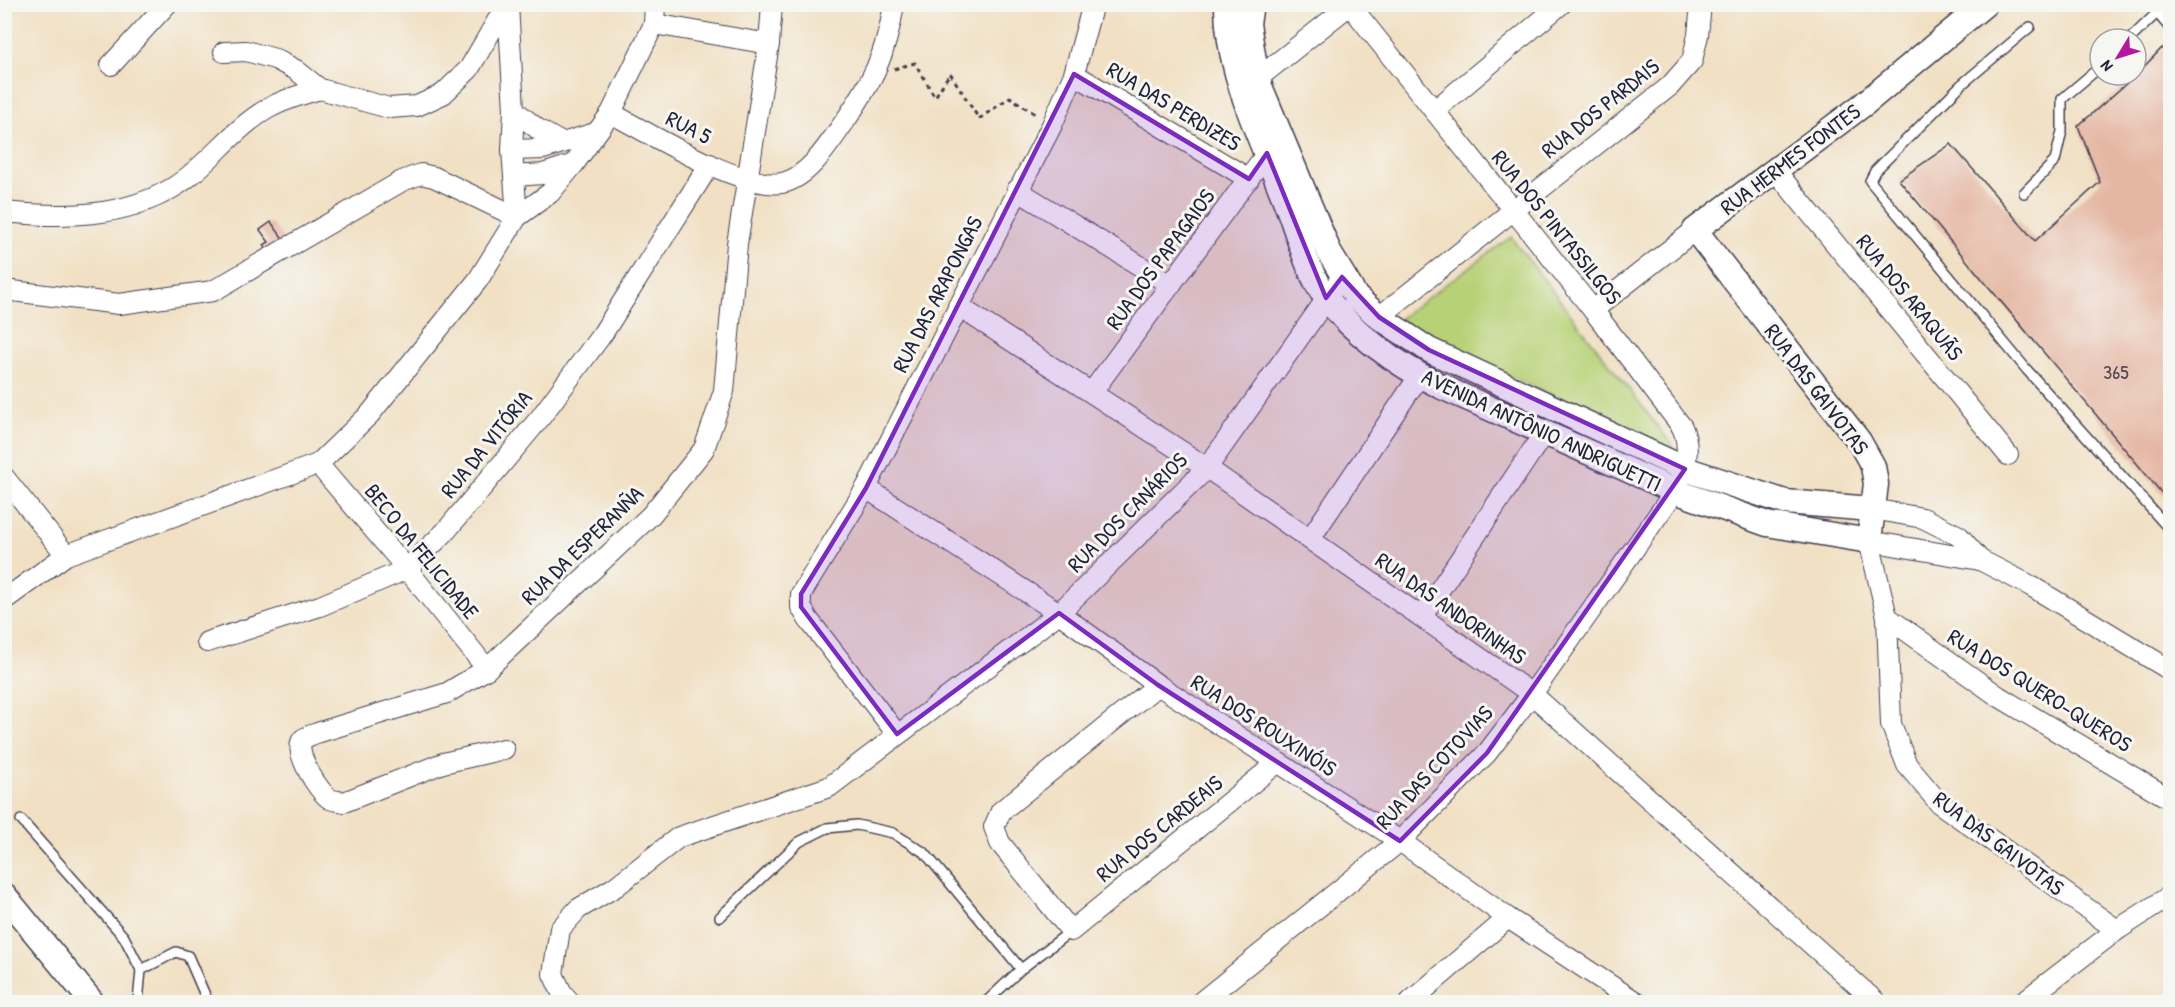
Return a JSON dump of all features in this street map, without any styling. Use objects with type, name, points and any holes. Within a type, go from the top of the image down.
[{"type":"street","points":[[111,65],[166,4]]},
{"type":"street","points":[[224,52],[246,51],[275,59],[296,70],[320,89],[389,108],[417,106],[443,94],[469,69],[507,4]]},
{"type":"street","points":[[507,4],[514,110],[512,150],[517,217]]},
{"type":"street","points":[[4,600],[66,555],[318,464],[370,414],[478,280],[517,217],[550,193],[574,164],[611,113],[654,24],[655,4]]},
{"type":"street","name":"RUA DA ESPERANÑA","points":[[504,748],[443,763],[344,802],[330,799],[318,787],[300,755],[299,746],[303,739],[447,693],[487,669],[651,515],[704,449],[724,391],[734,273],[769,44],[772,4]]},
{"type":"street","points":[[748,179],[763,183],[783,183],[804,171],[828,145],[875,75],[889,37],[894,4]]},
{"type":"street","name":"RUA DAS ARAPONGAS","points":[[897,734],[808,619],[801,607],[801,594],[866,488],[1052,125],[1074,74],[1093,4]]},
{"type":"street","name":"AVENIDA ANTÔNIO ANDRIGUETTI","points":[[1227,4],[1227,32],[1239,83],[1311,266],[1326,298],[1358,332],[1420,375],[1544,433],[1680,480],[1785,502],[1872,509],[1923,518],[1959,536],[1980,560]]},
{"type":"street","name":"AVENIDA ANTÔNIO ANDRIGUETTI","points":[[1251,4],[1248,24],[1257,79],[1318,228],[1341,277],[1356,297],[1379,316],[1437,355],[1767,524],[1980,560],[2031,586],[2170,670]]},
{"type":"street","points":[[1434,111],[1561,4]]},
{"type":"street","name":"RUA DOS PARDAIS","points":[[1379,316],[1670,86],[1692,60],[1701,4]]},
{"type":"street","name":"RUA HERMES FONTES","points":[[1593,310],[1695,230],[1864,104],[1985,4]]},
{"type":"street","points":[[1257,79],[1351,5]]},
{"type":"street","name":"RUA DOS PINTASSILGOS","points":[[1351,5],[1511,210],[1593,310],[1682,427],[1688,445],[1680,480]]},
{"type":"street","points":[[654,24],[769,44]]},
{"type":"street","name":"RUA DAS PERDIZES","points":[[1074,74],[1249,179]]},
{"type":"street","points":[[4,212],[37,216],[105,213],[139,203],[174,187],[269,108],[320,89]]},
{"type":"street","points":[[514,110],[539,130],[562,143]]},
{"type":"street","name":"RUA 5","points":[[611,113],[710,164],[748,179]]},
{"type":"street","points":[[512,150],[527,151],[596,133]]},
{"type":"street","name":"RUA DOS PAPAGAIOS","points":[[1092,392],[1267,153]]},
{"type":"street","points":[[514,176],[543,174],[574,164]]},
{"type":"street","name":"RUA DA VITÓRIA","points":[[207,642],[320,606],[407,569],[446,532],[548,409],[603,333],[710,164]]},
{"type":"street","name":"RUA DOS ARAQUÃS","points":[[1775,170],[2008,455]]},
{"type":"street","points":[[4,290],[119,304],[213,291],[402,181],[421,174],[434,177],[517,217]]},
{"type":"street","points":[[1017,190],[1171,285]]},
{"type":"street","name":"RUA DAS GAIVOTAS","points":[[1695,230],[1859,441],[1873,466],[1876,484],[1869,541],[1887,617],[1891,724],[1907,765],[1939,803],[2117,930]]},
{"type":"street","name":"RUA DOS CANÁRIOS","points":[[897,734],[1059,614],[1207,468],[1341,277]]},
{"type":"street","name":"RUA DAS ANDORINHAS","points":[[958,306],[1207,468],[1532,694],[1876,1002]]},
{"type":"street","points":[[1310,539],[1420,375]]},
{"type":"street","points":[[1422,616],[1544,433]]},
{"type":"street","name":"BECO DA FELICIDADE","points":[[318,464],[407,569],[487,669]]},
{"type":"street","points":[[4,477],[66,555]]},
{"type":"street","name":"RUA DAS COTOVIAS","points":[[1201,1002],[1400,841],[1488,753],[1532,694],[1680,480]]},
{"type":"street","name":"RUA DOS ROUXINÓIS","points":[[866,488],[1059,614],[1158,685],[1400,841],[1508,918],[1612,997],[1636,1002]]},
{"type":"street","name":"RUA DOS QUERO-QUEROS","points":[[1887,617],[1998,696],[2170,799]]},
{"type":"street","points":[[1071,930],[1000,843],[994,827],[1001,811],[1158,685]]},
{"type":"street","points":[[570,1002],[562,993],[553,974],[560,929],[578,909],[615,887],[679,837],[829,787],[897,734]]},
{"type":"street","name":"RUA DOS CARDEAIS","points":[[1071,930],[1277,763]]},
{"type":"street","points":[[4,895],[92,1002]]},
{"type":"street","points":[[2023,1002],[2117,930],[2170,896]]},
{"type":"street","points":[[1410,1002],[1508,918]]},
{"type":"lane","points":[[2143,27],[2166,4]]},
{"type":"lane","points":[[2158,14],[2170,28]]},
{"type":"lane","points":[[2030,27],[1961,85],[1875,171],[1870,180],[2027,370],[2170,530]]},
{"type":"lane","points":[[2024,193],[2055,161],[2062,131],[2062,99],[2088,77]]},
{"type":"lane","points":[[21,820],[124,937],[141,970],[138,1002]]},
{"type":"lane","points":[[720,917],[799,842],[827,828],[857,825],[893,833],[925,853],[1021,969]]},
{"type":"lane","points":[[986,1002],[1021,969],[1071,930]]},
{"type":"lane","points":[[141,970],[176,952],[188,956],[208,1002]]},
{"type":"path","points":[[875,75],[915,63],[935,97],[950,73],[979,119],[1010,97],[1052,125]]},
{"type":"highlighted area","points":[[1074,74],[1249,179],[1267,153],[1326,298],[1342,277],[1379,317],[1429,350],[1685,469],[1487,753],[1400,841],[1158,685],[1059,613],[897,734],[801,607],[801,594],[866,488]]},
{"type":"green space","points":[[1511,237],[1676,450],[1420,336],[1400,318]]},
{"type":"building","points":[[2162,48],[2170,58],[2170,503],[1899,180],[1951,144],[2035,241],[2100,182],[2078,126],[2122,87],[2148,87],[2148,63]]},
{"type":"building","points":[[271,222],[287,244],[272,256],[264,245],[269,242],[260,230]]}]
